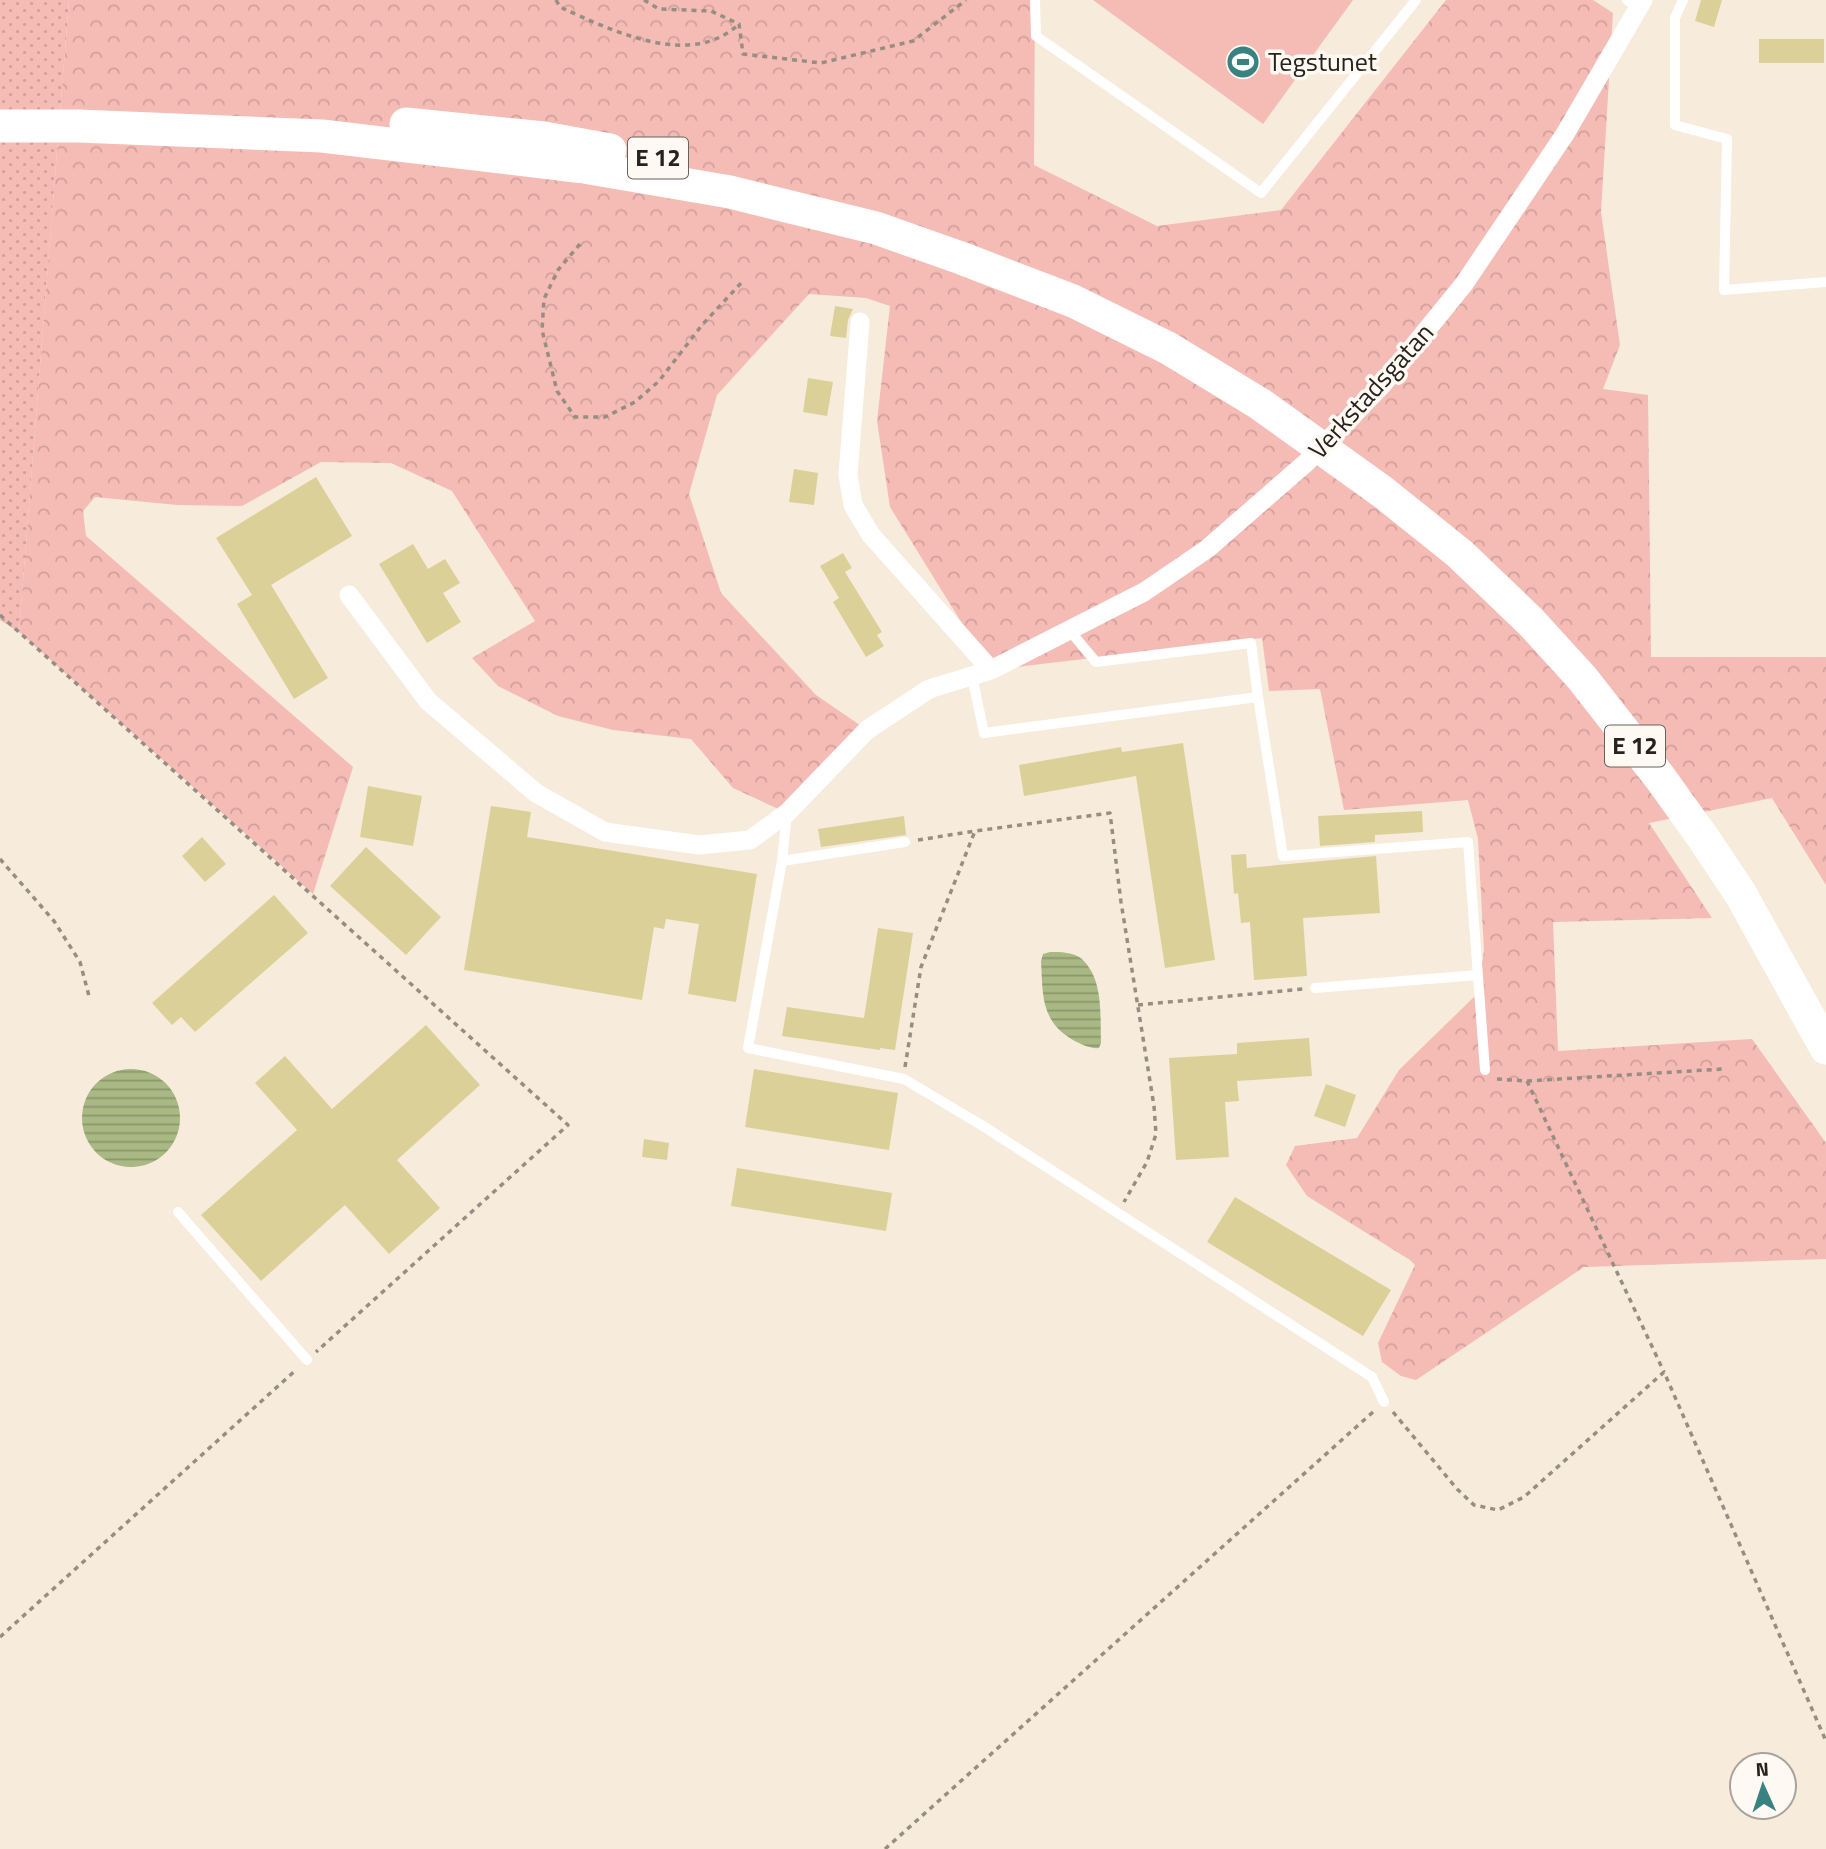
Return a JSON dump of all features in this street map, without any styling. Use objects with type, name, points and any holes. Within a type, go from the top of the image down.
[{"type":"highway","name":"E 12","points":[[0,103],[322,115],[544,138],[736,172],[853,200],[946,229],[1078,283],[1177,330],[1389,484],[1467,535],[1556,620],[1626,700],[1675,762],[1748,870],[1826,1002]]},
{"type":"highway","name":"E 12","points":[[0,126],[79,125],[322,136],[584,167],[730,191],[876,228],[1073,301],[1267,395]]},
{"type":"highway","name":"E 12","points":[[1389,484],[1531,622],[1582,678],[1661,779],[1740,893],[1826,1048]]},
{"type":"street","name":"Verkstadsgatan","points":[[349,594],[428,701],[536,793],[605,832],[699,845],[750,840],[787,813],[867,730],[929,689],[981,673],[1144,592],[1208,549],[1308,461],[1382,386],[1464,284],[1565,134],[1636,3]]},
{"type":"street","points":[[860,322],[848,475],[853,505],[871,535],[981,673]]},
{"type":"lane","points":[[1035,0],[1037,36],[1261,193],[1416,0]]},
{"type":"lane","points":[[1683,0],[1675,18],[1675,125],[1727,139],[1724,290],[1826,282]]},
{"type":"lane","points":[[1070,631],[1096,662],[1251,643],[1283,856],[1468,842],[1485,1070]]},
{"type":"lane","points":[[981,673],[984,733],[1258,697]]},
{"type":"lane","points":[[787,813],[782,861],[748,1048],[904,1079],[983,1126],[1372,1377],[1384,1402]]},
{"type":"lane","points":[[782,861],[905,842]]},
{"type":"lane","points":[[1315,988],[1478,975]]},
{"type":"lane","points":[[178,1212],[307,1360]]},
{"type":"path","points":[[555,0],[560,7],[620,34],[666,45],[707,42],[725,37],[739,24]]},
{"type":"path","points":[[644,0],[659,9],[711,11],[739,24]]},
{"type":"path","points":[[739,24],[743,54],[821,63],[913,41],[966,0]]},
{"type":"path","points":[[580,244],[558,270],[544,299],[542,330],[557,391],[575,417],[605,417],[635,402],[659,381],[702,325],[743,281]]},
{"type":"path","points":[[0,615],[568,1125],[0,1637]]},
{"type":"path","points":[[905,842],[1110,813],[1156,1134],[1147,1162],[1117,1213]]},
{"type":"path","points":[[904,1079],[921,967],[975,831]]},
{"type":"path","points":[[0,859],[54,921],[80,962],[89,996]]},
{"type":"path","points":[[1138,1005],[1315,988]]},
{"type":"path","points":[[1485,1070],[1500,1080],[1527,1081],[1724,1069]]},
{"type":"path","points":[[1527,1081],[1664,1372],[1826,1741]]},
{"type":"path","points":[[885,1849],[1384,1402],[1457,1489],[1475,1505],[1498,1510],[1524,1497],[1664,1372]]},
{"type":"green space","points":[[0,0],[69,0],[19,632],[0,620]]},
{"type":"green space","points":[[69,0],[1035,0],[1034,165],[1157,226],[1281,210],[1446,0],[1593,0],[1613,13],[1601,212],[1620,345],[1603,389],[1648,395],[1651,657],[1826,657],[1826,885],[1772,798],[1649,823],[1712,918],[1553,922],[1558,1051],[1752,1039],[1826,1143],[1826,1259],[1584,1267],[1416,1380],[1401,1376],[1382,1362],[1378,1343],[1415,1265],[1307,1196],[1286,1165],[1295,1146],[1357,1138],[1399,1070],[1477,994],[1484,951],[1478,839],[1468,800],[1344,810],[1320,689],[1269,691],[1262,638],[991,670],[890,507],[877,421],[890,306],[866,298],[809,294],[717,395],[689,494],[721,593],[816,695],[867,730],[787,813],[733,788],[691,739],[613,730],[558,716],[498,686],[472,658],[535,621],[452,491],[391,463],[321,462],[242,506],[177,505],[95,497],[83,511],[86,536],[353,767],[313,894],[19,632]]},
{"type":"green space","name":"Tegstunet","points":[[1093,0],[1353,0],[1263,124]]},
{"type":"shaded area","points":[[1050,952],[1079,957],[1094,977],[1100,1010],[1099,1048],[1089,1047],[1062,1033],[1049,1015],[1043,995],[1041,961],[1043,954]]},
{"type":"shaded area","points":[[131,1069],[150,1073],[166,1083],[176,1099],[180,1118],[176,1137],[166,1153],[150,1163],[131,1167],[112,1163],[96,1153],[86,1137],[82,1118],[86,1099],[96,1083],[112,1073]]},
{"type":"building","points":[[1701,0],[1722,0],[1714,27],[1695,21]]},
{"type":"building","points":[[1759,39],[1824,39],[1824,63],[1759,63]]},
{"type":"building","points":[[835,306],[853,309],[848,320],[846,338],[830,336]]},
{"type":"building","points":[[808,378],[833,382],[827,416],[803,412]]},
{"type":"building","points":[[794,469],[818,473],[814,505],[789,502]]},
{"type":"building","points":[[316,477],[352,536],[271,585],[328,678],[294,699],[237,604],[252,595],[216,538]]},
{"type":"building","points":[[413,544],[428,569],[445,559],[460,583],[443,593],[461,622],[427,643],[379,564]]},
{"type":"building","points":[[843,553],[852,568],[845,572],[882,632],[877,635],[884,646],[866,657],[833,602],[839,598],[820,566]]},
{"type":"building","points":[[1183,743],[1215,960],[1165,968],[1136,776],[1024,796],[1019,765],[1121,747],[1122,752]]},
{"type":"building","points":[[368,786],[422,796],[413,846],[360,837]]},
{"type":"building","points":[[491,806],[531,812],[527,837],[757,874],[736,1002],[688,994],[699,924],[666,919],[664,929],[654,927],[642,1000],[464,970]]},
{"type":"building","points":[[1422,811],[1423,832],[1375,835],[1375,842],[1320,846],[1318,816]]},
{"type":"building","points":[[904,816],[906,835],[821,847],[818,829]]},
{"type":"building","points":[[202,837],[226,864],[205,882],[182,856]]},
{"type":"building","points":[[366,847],[441,917],[406,955],[330,886]]},
{"type":"building","points":[[1246,854],[1247,868],[1376,856],[1380,913],[1303,918],[1307,976],[1254,980],[1250,922],[1241,923],[1238,893],[1234,894],[1231,855]]},
{"type":"building","points":[[274,895],[308,933],[195,1032],[181,1017],[172,1025],[152,1003]]},
{"type":"building","points":[[878,928],[913,933],[895,1050],[782,1036],[787,1007],[864,1018]]},
{"type":"building","points":[[426,1025],[480,1085],[397,1160],[440,1208],[389,1254],[345,1205],[261,1281],[201,1215],[297,1130],[255,1083],[285,1056],[332,1109]]},
{"type":"building","points":[[1309,1038],[1312,1076],[1237,1081],[1239,1101],[1225,1102],[1229,1157],[1176,1160],[1169,1058],[1237,1054],[1237,1043]]},
{"type":"building","points":[[754,1069],[898,1093],[889,1150],[745,1127]]},
{"type":"building","points":[[1326,1084],[1356,1095],[1345,1127],[1314,1116]]},
{"type":"building","points":[[644,1139],[669,1143],[667,1160],[642,1157]]},
{"type":"building","points":[[737,1168],[892,1193],[886,1231],[731,1206]]},
{"type":"building","points":[[1235,1197],[1391,1290],[1363,1336],[1207,1242]]},
{"type":"place","name":"Tegstunet","points":[[1243,62]]}]
